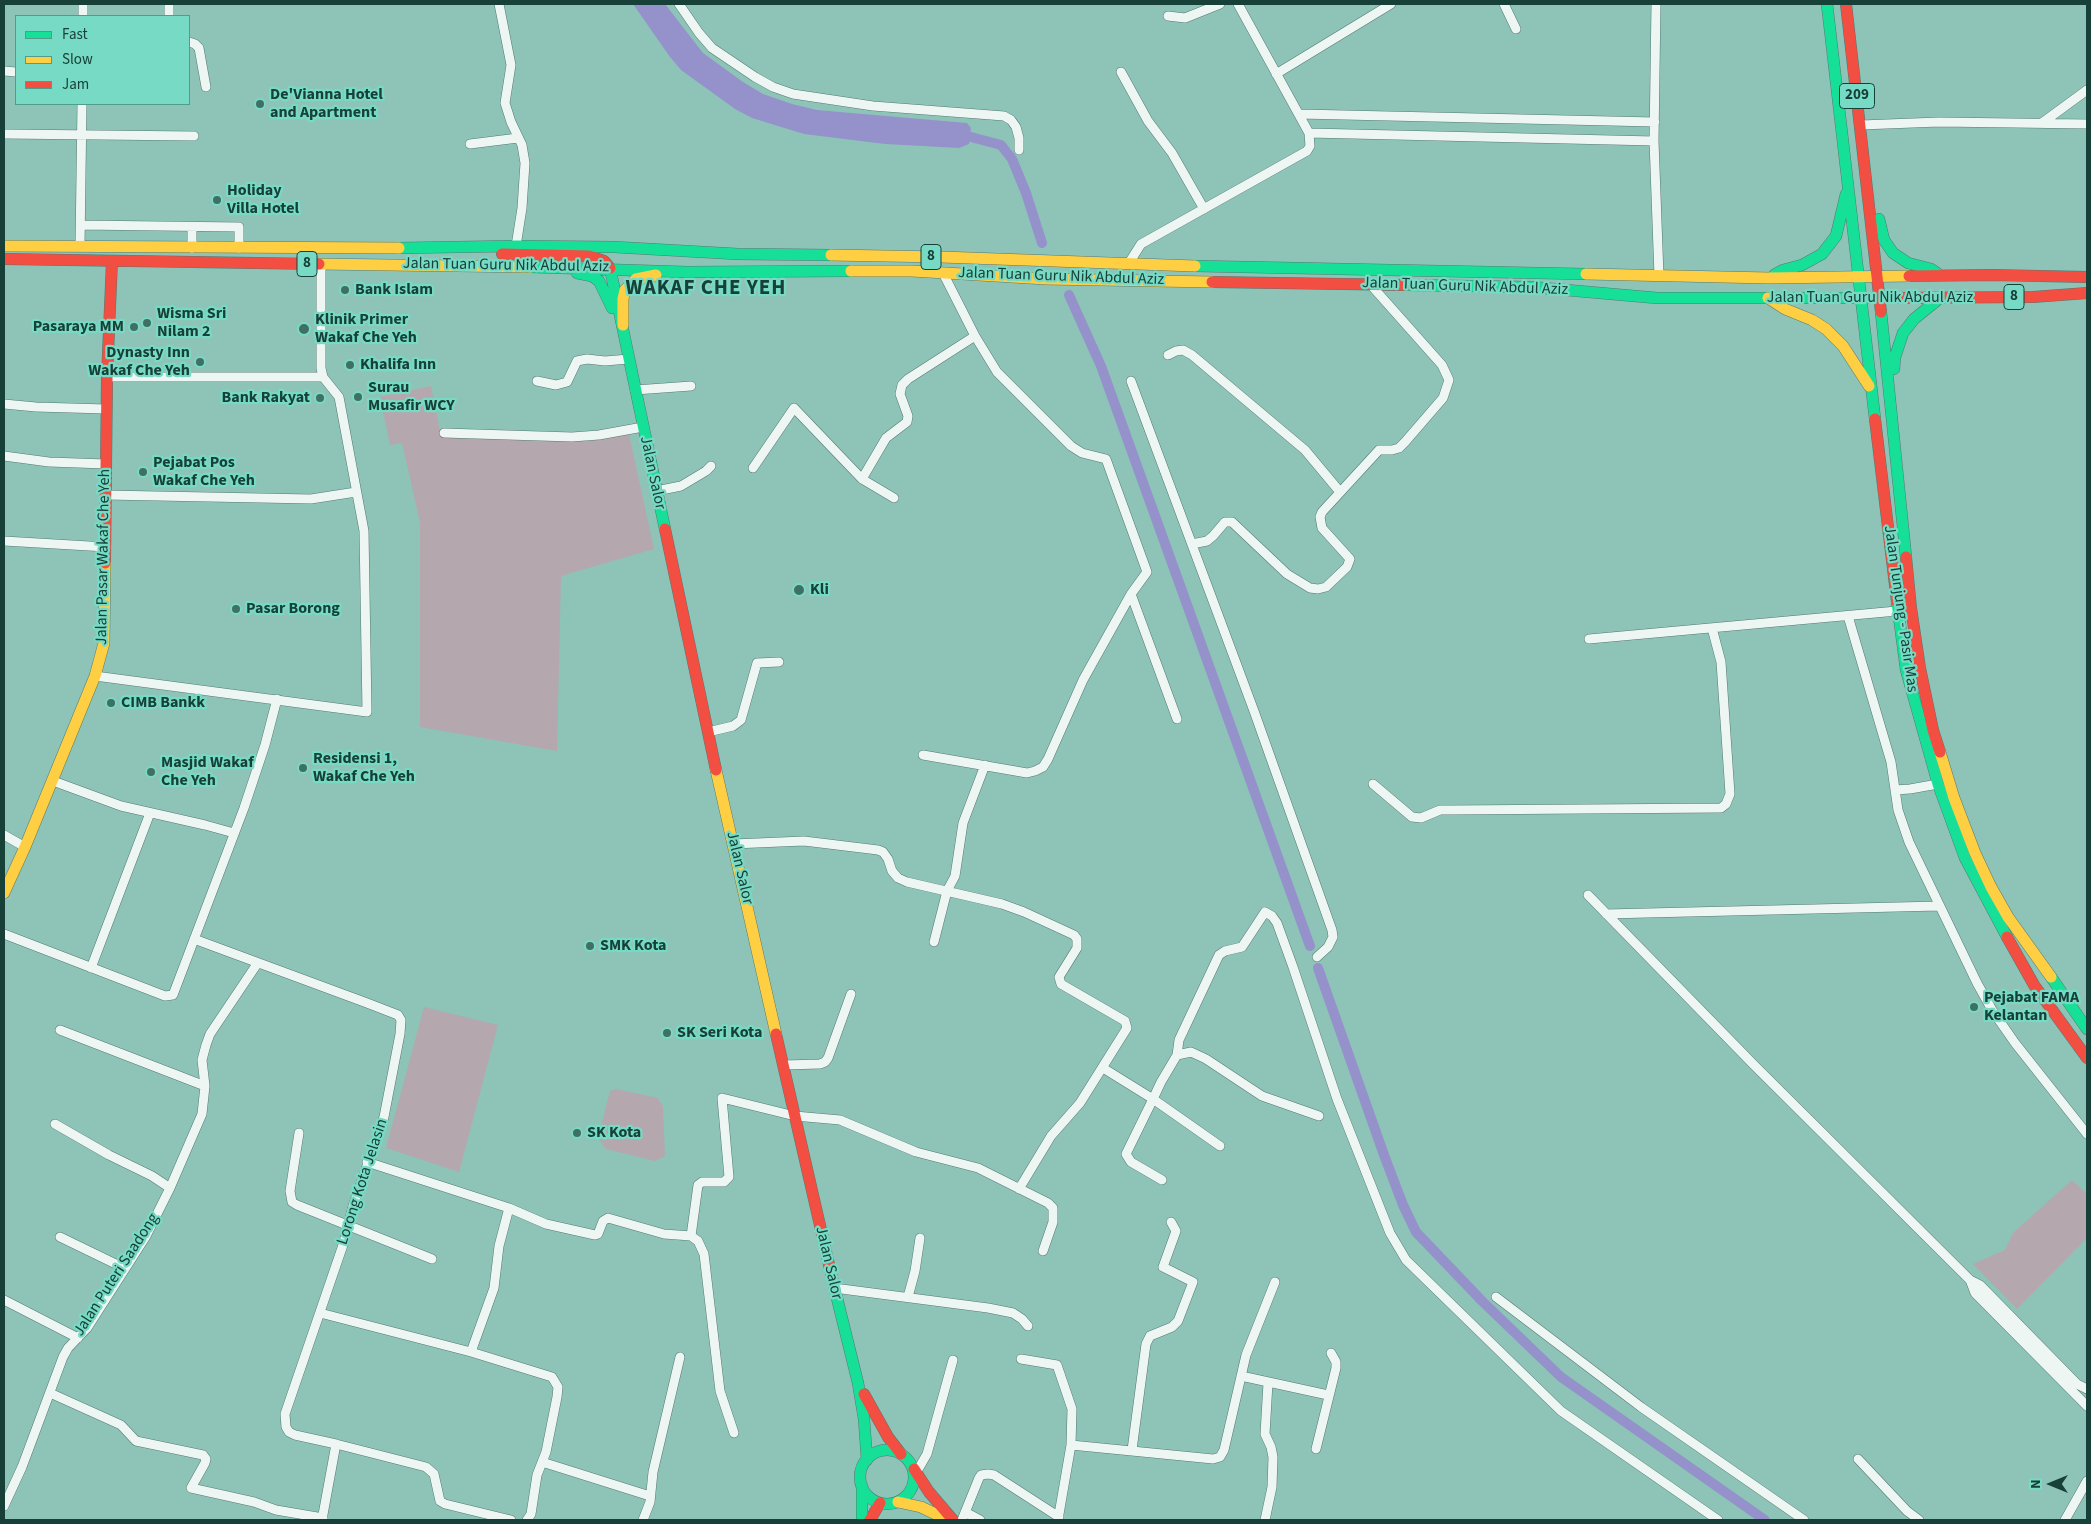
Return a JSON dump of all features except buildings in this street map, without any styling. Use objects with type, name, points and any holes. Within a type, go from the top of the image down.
[{"type":"main road","name":"209","points":[[1827,4],[1859,277]]},
{"type":"main road","name":"209","points":[[1846,4],[1878,277]]},
{"type":"main road","points":[[1770,278],[1783,270],[1802,265],[1822,254],[1836,236],[1848,186]]},
{"type":"main road","points":[[1868,188],[1887,246],[1900,259],[1931,269],[1942,276]]},
{"type":"main road","name":"Jalan Tuan Guru Nik Abdul Aziz","points":[[4,246],[426,248],[516,246],[640,248],[738,254],[940,257],[1659,276],[1770,278],[1992,275],[2087,276]]},
{"type":"main road","points":[[426,248],[529,256],[589,256],[604,262],[610,268],[619,258],[626,257],[738,254]]},
{"type":"main road","name":"Jalan Tuan Guru Nik Abdul Aziz","points":[[4,259],[520,266],[687,272],[943,273],[1055,279],[1532,287],[1657,298],[2033,297],[2087,293]]},
{"type":"main road","name":"Jalan Pasar Wakaf Che Yeh","points":[[4,893],[25,848],[95,676],[104,643],[106,409],[112,261]]},
{"type":"main road","points":[[520,266],[592,276],[604,289],[612,308]]},
{"type":"main road","name":"Jalan Salor","points":[[610,268],[607,281],[612,308],[628,355]]},
{"type":"main road","name":"Jalan Salor","points":[[610,268],[642,427],[708,732],[834,1288],[858,1383],[864,1419],[867,1460]]},
{"type":"main road","points":[[623,325],[622,299],[625,290],[630,284],[644,277],[687,272]]},
{"type":"main road","name":"Jalan Tunjung - Pasir Mas","points":[[1859,277],[1906,670],[1938,784],[1965,858],[1998,923],[2034,985],[2087,1058]]},
{"type":"main road","name":"Jalan Tunjung - Pasir Mas","points":[[1878,277],[1910,608],[1933,730],[1975,853],[1991,887],[2008,917],[2087,1029]]},
{"type":"main road","points":[[1768,298],[1785,309],[1812,320],[1826,329],[1843,346],[1871,388]]},
{"type":"main road","points":[[1890,386],[1895,357],[1903,333],[1914,319],[1940,298]]},
{"type":"main road","name":"Jalan Salor","points":[[858,1383],[884,1430],[901,1454]]},
{"type":"main road","points":[[862,1520],[861,1476],[867,1460],[879,1452],[894,1451],[901,1454],[929,1492],[953,1520]]},
{"type":"main road","points":[[862,1486],[866,1494],[880,1503],[898,1502],[905,1498],[914,1484],[914,1470]]},
{"type":"main road","points":[[898,1502],[921,1507],[948,1520]]},
{"type":"main road","points":[[870,1520],[880,1503]]},
{"type":"street","points":[[499,4],[511,65],[505,102],[522,145],[524,163],[522,208],[516,246]]},
{"type":"street","points":[[679,4],[712,48],[773,87],[794,94],[864,104],[1004,116],[1011,120],[1016,127],[1019,138],[1019,150]]},
{"type":"street","points":[[1168,16],[1185,18],[1220,4]]},
{"type":"street","points":[[1130,263],[1141,244],[1307,151],[1311,140],[1309,133],[1238,4]]},
{"type":"street","points":[[1276,74],[1391,4]]},
{"type":"street","points":[[1504,4],[1516,29]]},
{"type":"street","points":[[1656,4],[1654,141],[1659,276]]},
{"type":"street","points":[[190,42],[199,48],[206,87]]},
{"type":"street","points":[[1121,72],[1148,121],[1172,153],[1204,208]]},
{"type":"street","points":[[2041,123],[2087,90]]},
{"type":"street","points":[[80,246],[82,105]]},
{"type":"street","points":[[1300,114],[1654,122]]},
{"type":"street","points":[[1861,125],[1939,122],[2087,124]]},
{"type":"street","points":[[1309,133],[1654,141]]},
{"type":"street","points":[[4,134],[194,136]]},
{"type":"street","points":[[470,144],[518,138]]},
{"type":"street","points":[[80,225],[239,227],[239,248]]},
{"type":"street","points":[[192,227],[192,248]]},
{"type":"street","points":[[95,676],[368,712],[364,531],[339,397],[323,377],[320,360],[321,264]]},
{"type":"street","points":[[923,755],[1027,773],[1035,772],[1043,767],[1048,760],[1083,680],[1131,594],[1147,572],[1106,459],[1082,453],[1071,446],[997,372],[975,336],[943,273]]},
{"type":"street","points":[[1192,544],[1207,541],[1225,522],[1232,522],[1287,574],[1310,588],[1318,590],[1326,587],[1347,567],[1350,559],[1322,528],[1320,522],[1322,512],[1380,450],[1399,448],[1405,442],[1443,398],[1449,380],[1442,365],[1370,284]]},
{"type":"street","points":[[862,479],[886,438],[907,422],[908,416],[900,394],[902,385],[908,379],[975,336]]},
{"type":"street","points":[[1168,354],[1183,350],[1192,355],[1305,450],[1340,492]]},
{"type":"street","points":[[537,381],[556,384],[567,382],[577,361],[587,359],[605,361],[628,355]]},
{"type":"street","points":[[107,376],[323,377]]},
{"type":"street","points":[[1131,381],[1254,711],[1332,930],[1333,937],[1328,947],[1317,957]]},
{"type":"street","points":[[635,390],[690,386]]},
{"type":"street","points":[[4,404],[106,409]]},
{"type":"street","points":[[753,468],[794,408],[862,479],[894,498]]},
{"type":"street","points":[[444,433],[572,438],[642,427]]},
{"type":"street","points":[[4,456],[50,462],[106,464]]},
{"type":"street","points":[[656,491],[681,486],[711,466]]},
{"type":"street","points":[[106,495],[311,499],[356,492]]},
{"type":"street","points":[[4,541],[106,547]]},
{"type":"street","points":[[1131,594],[1177,718]]},
{"type":"street","points":[[1589,639],[1898,611]]},
{"type":"street","points":[[1848,616],[1891,762],[1898,810],[1904,831],[1939,906],[1992,1010],[2020,1050],[2087,1134]]},
{"type":"street","points":[[1373,784],[1412,817],[1421,818],[1440,810],[1721,808],[1726,804],[1730,794],[1721,662],[1712,628]]},
{"type":"street","points":[[708,732],[733,726],[741,720],[757,663],[779,662]]},
{"type":"street","points":[[4,934],[165,996],[170,996],[174,992],[244,808],[265,745],[277,699]]},
{"type":"street","points":[[934,942],[947,891],[955,876],[963,823],[985,766]]},
{"type":"street","points":[[53,781],[108,802],[234,833]]},
{"type":"street","points":[[1895,790],[1938,784]]},
{"type":"street","points":[[91,968],[150,812]]},
{"type":"street","points":[[4,835],[25,848]]},
{"type":"street","points":[[734,844],[804,841],[878,850],[883,852],[898,878],[907,882],[1002,904],[1074,935],[1077,939],[1077,948],[1059,977],[1061,984],[1127,1024],[1126,1032],[1080,1103],[1051,1136],[1019,1190]]},
{"type":"street","points":[[1588,895],[1970,1280],[1980,1285],[2077,1384],[2087,1389]]},
{"type":"street","points":[[1606,914],[1939,906]]},
{"type":"street","points":[[1162,1180],[1131,1162],[1126,1154],[1161,1082],[1177,1055],[1179,1040],[1219,955],[1225,951],[1242,948],[1265,912],[1272,916],[1277,923],[1337,1099],[1390,1233],[1406,1260],[1561,1412],[1718,1520]]},
{"type":"street","name":"Lorong Kota Jelasin","points":[[194,939],[398,1015],[401,1020],[384,1117],[367,1162],[348,1226],[284,1420],[286,1427],[295,1435],[336,1444]]},
{"type":"street","name":"Jalan Puteri Saadong","points":[[4,1506],[22,1467],[63,1357],[68,1348],[87,1328],[146,1236],[170,1188],[202,1114],[205,1086],[202,1060],[210,1034],[257,964]]},
{"type":"street","points":[[784,1065],[820,1064],[825,1062],[851,994]]},
{"type":"street","points":[[60,1030],[205,1086]]},
{"type":"street","points":[[1177,1055],[1191,1052],[1206,1059],[1262,1096],[1320,1116]]},
{"type":"street","points":[[1103,1068],[1220,1146]]},
{"type":"street","points":[[691,1236],[698,1185],[702,1182],[724,1182],[729,1177],[722,1098],[795,1116],[840,1120],[916,1152],[978,1168],[1048,1203],[1053,1208],[1053,1222],[1043,1251]]},
{"type":"street","points":[[55,1124],[109,1155],[152,1176],[170,1188]]},
{"type":"street","points":[[299,1133],[290,1191],[292,1202],[432,1258]]},
{"type":"street","points":[[367,1162],[508,1208],[546,1224],[592,1235],[598,1234],[603,1221],[608,1218],[664,1234],[691,1236],[698,1241],[703,1248],[720,1391],[734,1433]]},
{"type":"street","points":[[471,1352],[494,1288],[499,1246],[508,1208]]},
{"type":"street","points":[[1132,1450],[1146,1344],[1150,1336],[1172,1327],[1178,1321],[1193,1282],[1163,1267],[1176,1231],[1171,1222]]},
{"type":"street","points":[[60,1237],[124,1268]]},
{"type":"street","points":[[908,1297],[915,1272],[920,1238]]},
{"type":"street","points":[[1970,1280],[1975,1293],[2086,1404]]},
{"type":"street","points":[[1071,1445],[1213,1459],[1220,1457],[1224,1450],[1252,1338],[1275,1282]]},
{"type":"street","points":[[834,1288],[980,1306],[1013,1313],[1028,1326]]},
{"type":"street","points":[[1496,1297],[1641,1407],[1804,1520]]},
{"type":"street","points":[[4,1300],[78,1338]]},
{"type":"street","points":[[320,1313],[471,1352],[552,1377],[556,1382],[557,1397],[546,1452],[537,1474],[530,1514],[527,1520]]},
{"type":"street","points":[[1316,1449],[1336,1362],[1331,1354]]},
{"type":"street","points":[[643,1520],[650,1496],[653,1472],[680,1357]]},
{"type":"street","points":[[980,1520],[964,1516],[979,1478],[984,1474],[991,1474],[1058,1519],[1071,1445],[1072,1409],[1059,1367],[1021,1359]]},
{"type":"street","points":[[914,1470],[927,1454],[953,1360]]},
{"type":"street","points":[[1241,1376],[1328,1395]]},
{"type":"street","points":[[1265,1520],[1272,1487],[1273,1458],[1271,1447],[1265,1434],[1268,1383]]},
{"type":"street","points":[[50,1393],[121,1425],[136,1441],[203,1455],[206,1459],[205,1463],[191,1488],[254,1502],[276,1510],[323,1519],[336,1444],[426,1467],[434,1474],[440,1501],[445,1504],[511,1520]]},
{"type":"street","points":[[1858,1459],[1907,1512],[1919,1520]]},
{"type":"street","points":[[542,1462],[650,1496]]},
{"type":"street","points":[[2065,1520],[2087,1481]]},
{"type":"shaded area","points":[[633,4],[665,4],[703,53],[763,94],[817,110],[967,123],[971,128],[969,144],[959,148],[885,144],[804,134],[752,118],[735,109],[681,70]]},
{"type":"shaded area","points":[[431,386],[441,436],[571,441],[599,440],[629,434],[654,549],[561,576],[557,751],[420,727],[420,523],[402,443],[390,445],[380,397]]},
{"type":"shaded area","points":[[424,1007],[498,1025],[459,1172],[386,1148]]},
{"type":"shaded area","points":[[616,1089],[658,1098],[663,1107],[665,1156],[655,1161],[606,1149],[598,1138],[610,1091]]},
{"type":"shaded area","points":[[2072,1180],[2087,1194],[2087,1238],[2017,1309],[1973,1264],[2005,1250],[2013,1233]]},
{"type":"waterway","points":[[971,137],[1001,145],[1012,159],[1026,193],[1042,243]]},
{"type":"waterway","points":[[1069,295],[1101,366],[1310,946]]},
{"type":"waterway","points":[[1318,968],[1384,1155],[1403,1205],[1416,1232],[1482,1301],[1561,1377],[1765,1520]]},
{"type":"traffic: fast","points":[[1827,4],[1875,419]]},
{"type":"traffic: fast","points":[[1774,275],[1783,270],[1802,265],[1822,254],[1836,236],[1846,194]]},
{"type":"traffic: fast","points":[[1879,219],[1884,240],[1893,253],[1908,263],[1931,269],[1937,273]]},
{"type":"traffic: fast","points":[[399,248],[614,247],[738,254],[831,255]]},
{"type":"traffic: fast","points":[[1195,266],[1586,274]]},
{"type":"traffic: fast","points":[[530,267],[687,272],[851,271]]},
{"type":"traffic: fast","points":[[610,268],[665,529]]},
{"type":"traffic: fast","points":[[577,273],[592,276],[599,281],[612,308]]},
{"type":"traffic: fast","points":[[1406,285],[1532,287],[1657,298],[1888,298]]},
{"type":"traffic: fast","points":[[1894,369],[1895,357],[1903,333],[1914,319],[1940,298]]},
{"type":"traffic: fast","points":[[1881,312],[1906,557]]},
{"type":"traffic: fast","points":[[1897,602],[1906,670],[1938,784],[1965,858],[2007,937]]},
{"type":"traffic: fast","points":[[2051,977],[2087,1029]]},
{"type":"traffic: fast","points":[[833,1282],[858,1383],[864,1419],[867,1460]]},
{"type":"traffic: fast","points":[[887,1450],[897,1452],[906,1458],[912,1467],[914,1477],[912,1487],[906,1496],[897,1502],[887,1504],[877,1502],[868,1496],[862,1487],[860,1477],[862,1467],[868,1458],[877,1452],[887,1450]]},
{"type":"traffic: fast","points":[[862,1486],[862,1520]]},
{"type":"traffic: slow","points":[[4,246],[399,248]]},
{"type":"traffic: slow","points":[[831,255],[1195,266]]},
{"type":"traffic: slow","points":[[319,264],[530,267]]},
{"type":"traffic: slow","points":[[851,271],[912,271],[1046,279],[1212,282]]},
{"type":"traffic: slow","points":[[1586,274],[1769,278],[1909,276]]},
{"type":"traffic: slow","points":[[623,325],[625,290],[636,279],[656,275]]},
{"type":"traffic: slow","points":[[1768,298],[1785,309],[1812,320],[1826,329],[1843,346],[1869,386]]},
{"type":"traffic: slow","points":[[4,893],[25,847],[95,676],[104,643],[105,563]]},
{"type":"traffic: slow","points":[[1940,752],[1954,798],[1975,853],[1991,887],[2008,917],[2051,977]]},
{"type":"traffic: slow","points":[[716,770],[776,1034]]},
{"type":"traffic: slow","points":[[898,1502],[921,1507],[948,1520]]},
{"type":"traffic: jam","points":[[1846,4],[1881,312]]},
{"type":"traffic: jam","points":[[502,254],[589,256],[604,261],[610,268]]},
{"type":"traffic: jam","points":[[4,259],[319,264]]},
{"type":"traffic: jam","points":[[105,563],[107,377],[112,261]]},
{"type":"traffic: jam","points":[[1909,276],[2087,277]]},
{"type":"traffic: jam","points":[[1212,282],[1406,285]]},
{"type":"traffic: jam","points":[[1888,298],[2033,297],[2087,293]]},
{"type":"traffic: jam","points":[[1875,419],[1897,602]]},
{"type":"traffic: jam","points":[[665,529],[716,770]]},
{"type":"traffic: jam","points":[[1906,557],[1920,668],[1933,730],[1940,752]]},
{"type":"traffic: jam","points":[[2007,937],[2034,985],[2087,1058]]},
{"type":"traffic: jam","points":[[776,1034],[833,1282]]},
{"type":"traffic: jam","points":[[864,1394],[888,1437],[901,1454]]},
{"type":"traffic: jam","points":[[914,1469],[929,1492],[953,1520]]},
{"type":"traffic: jam","points":[[870,1520],[880,1503]]},
{"type":"place","name":"De'Vianna Hotel and Apartment","points":[[260,104]]},
{"type":"place","name":"Holiday Villa Hotel","points":[[217,200]]},
{"type":"place","name":"Bank Islam","points":[[345,290]]},
{"type":"place","name":"Wisma Sri Nilam 2","points":[[147,323]]},
{"type":"place","name":"Pasaraya MM","points":[[134,327]]},
{"type":"place","name":"Klinik Primer Wakaf Che Yeh","points":[[304,329]]},
{"type":"place","name":"Dynasty Inn Wakaf Che Yeh","points":[[200,362]]},
{"type":"place","name":"Khalifa Inn","points":[[350,365]]},
{"type":"place","name":"Surau Musafir WCY","points":[[358,397]]},
{"type":"place","name":"Bank Rakyat","points":[[320,398]]},
{"type":"place","name":"Pejabat Pos Wakaf Che Yeh","points":[[143,472]]},
{"type":"place","name":"Kli","points":[[799,590]]},
{"type":"place","name":"Pasar Borong","points":[[236,609]]},
{"type":"place","name":"CIMB Bankk","points":[[111,703]]},
{"type":"place","name":"Residensi 1, Wakaf Che Yeh","points":[[303,768]]},
{"type":"place","name":"Masjid Wakaf Che Yeh","points":[[151,772]]},
{"type":"place","name":"SMK Kota","points":[[590,946]]},
{"type":"place","name":"Pejabat FAMA Kelantan","points":[[1974,1007]]},
{"type":"place","name":"SK Seri Kota","points":[[667,1033]]},
{"type":"place","name":"SK Kota","points":[[577,1133]]},
{"type":"district","name":"WAKAF CHE YEH","points":[[706,289]]}]
